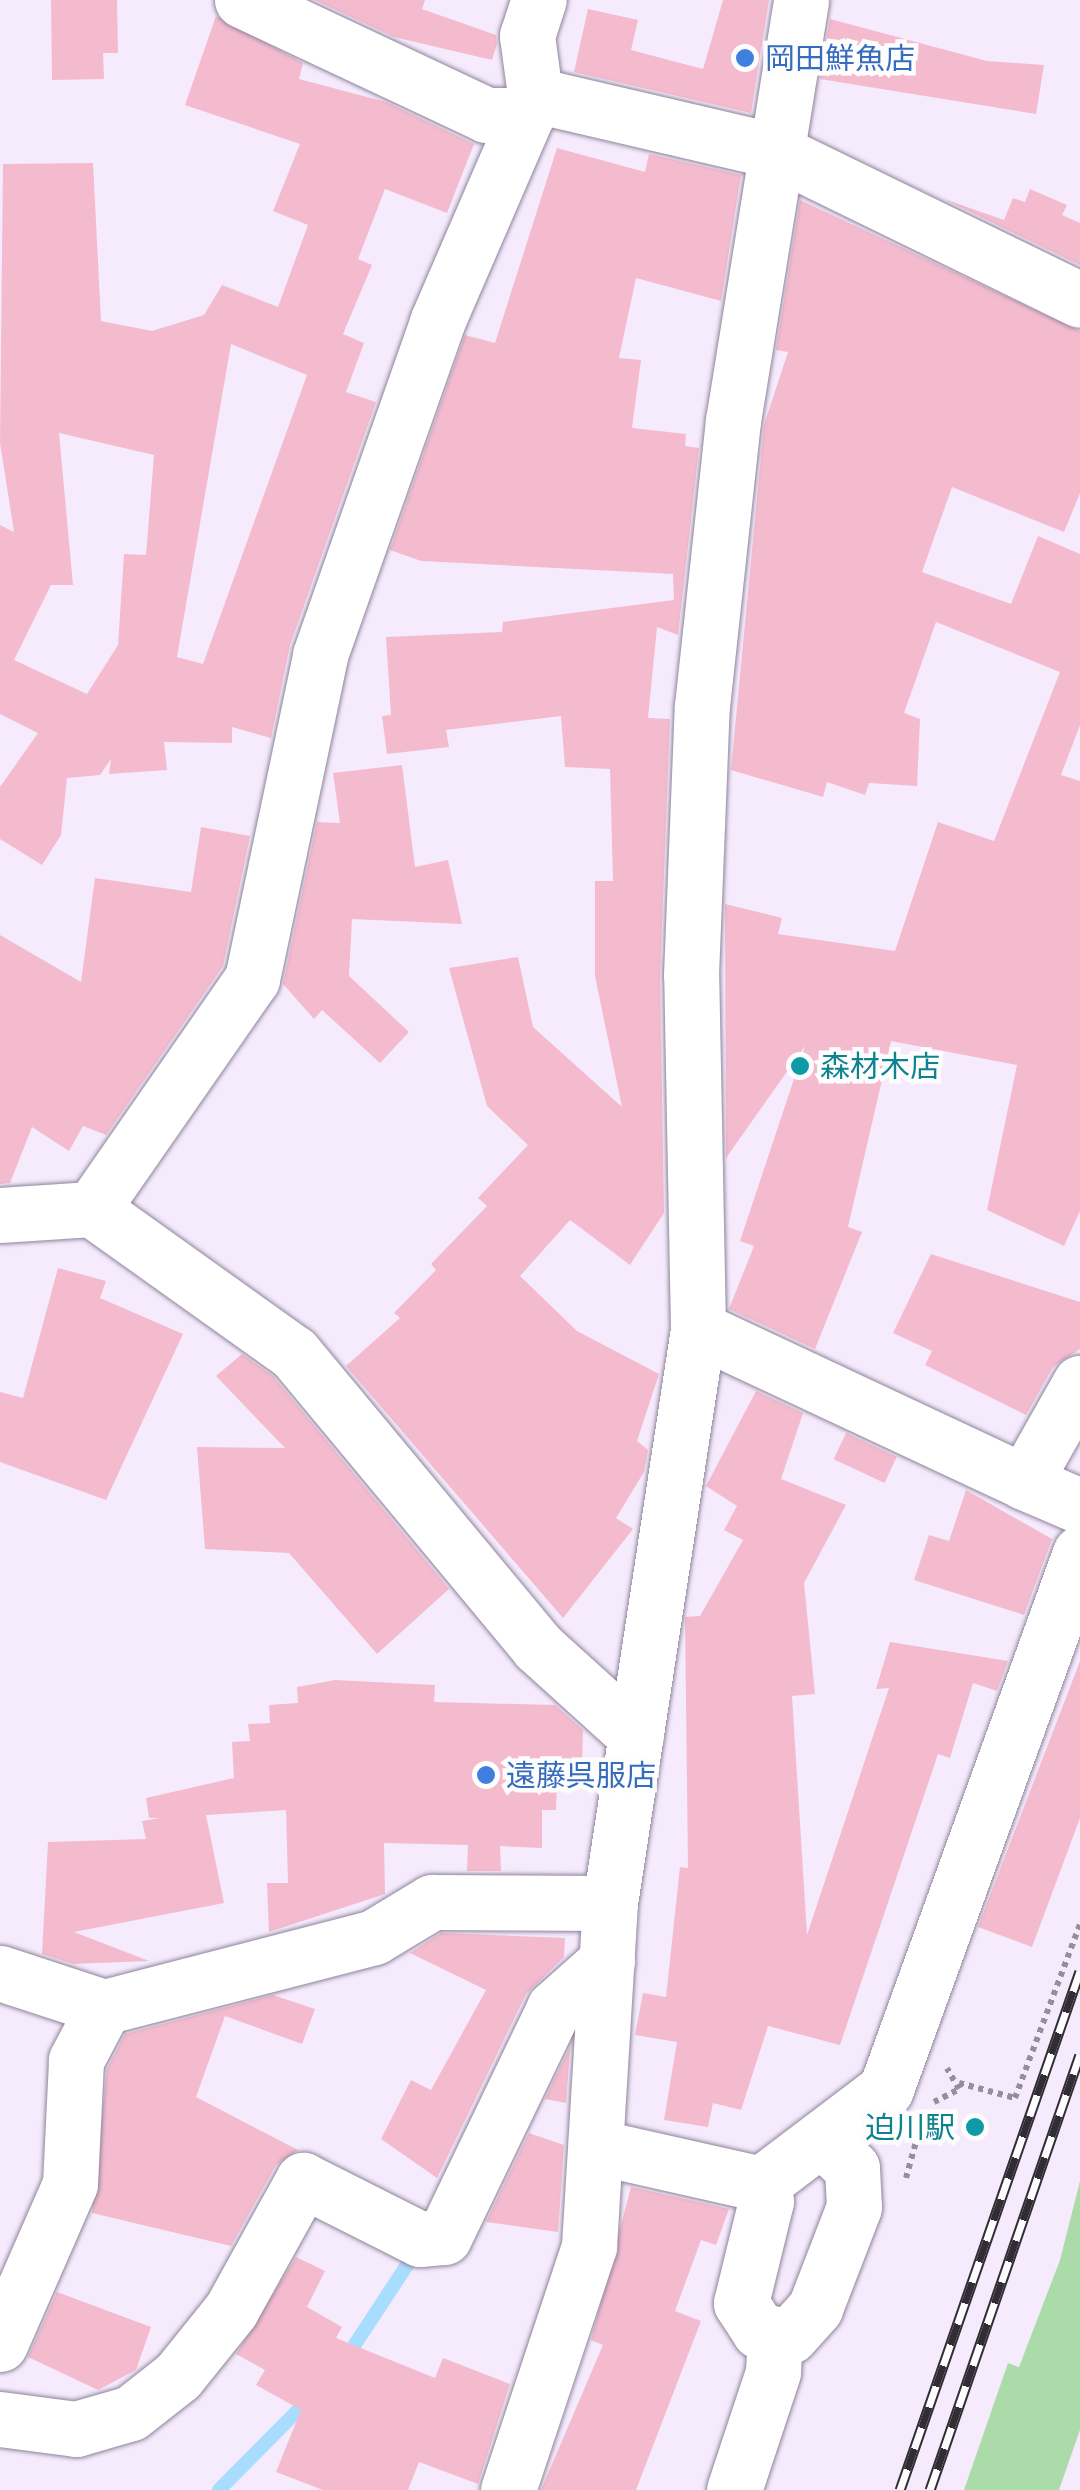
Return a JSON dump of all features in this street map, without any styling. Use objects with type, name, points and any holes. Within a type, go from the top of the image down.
[{"type":"street","points":[[242,0],[486,115],[531,105],[775,151],[1080,300]]},
{"type":"street","points":[[92,1209],[252,979],[320,655],[437,322],[531,105],[527,36],[540,0]]},
{"type":"street","points":[[508,2490],[584,2265],[596,2146],[610,1903],[698,1328],[691,975],[702,706],[775,151],[800,0]]},
{"type":"street","points":[[0,1215],[92,1209],[294,1353],[538,1647],[636,1736]]},
{"type":"street","points":[[698,1328],[1080,1506]]},
{"type":"street","points":[[1024,1482],[1080,1383]]},
{"type":"street","points":[[596,2146],[740,2186],[760,2184],[886,2088],[1080,1552]]},
{"type":"street","points":[[0,1973],[104,2007],[374,1937],[432,1902],[610,1903]]},
{"type":"street","points":[[0,2418],[76,2429],[131,2413],[178,2376],[231,2310],[304,2180],[420,2239],[444,2237],[554,2008],[607,1961]]},
{"type":"street","points":[[0,2344],[70,2184],[76,2060],[104,2007]]},
{"type":"street","points":[[760,2184],[766,2201],[741,2303],[775,2336],[790,2336],[816,2308],[854,2206],[852,2168],[822,2140]]},
{"type":"street","points":[[734,2490],[773,2372],[775,2336]]},
{"type":"path","points":[[959,2083],[1015,2098],[1080,1924]]},
{"type":"green space","points":[[1080,2181],[1080,2430],[1059,2490],[964,2490],[1008,2363],[1019,2367],[1060,2260]]},
{"type":"building","points":[[51,0],[117,0],[118,53],[103,53],[104,79],[52,80]]},
{"type":"building","points":[[315,0],[425,0],[422,9],[496,35],[497,44],[492,60],[394,37]]},
{"type":"building","points":[[723,0],[769,0],[751,113],[574,72],[588,9],[638,20],[631,50],[703,69]]},
{"type":"building","points":[[216,16],[303,63],[299,79],[386,102],[474,144],[447,213],[385,189],[358,259],[372,265],[343,334],[364,343],[346,392],[376,402],[290,645],[271,738],[232,727],[232,743],[164,742],[167,770],[109,774],[111,759],[100,775],[67,778],[61,835],[42,865],[0,839],[0,787],[38,733],[0,714],[0,525],[14,532],[0,443],[3,164],[93,163],[101,321],[152,331],[204,315],[222,285],[278,307],[308,225],[273,211],[300,144],[185,105]],"holes":[[[231,344],[307,375],[203,664],[177,657]],[[59,433],[154,455],[146,555],[124,554],[118,645],[87,694],[14,660],[51,585],[73,585]]]},
{"type":"building","points":[[830,19],[987,61],[1044,65],[1036,114],[820,79]]},
{"type":"building","points":[[557,148],[645,172],[649,154],[741,175],[721,301],[636,278],[619,358],[641,360],[632,428],[686,434],[685,446],[699,448],[678,635],[657,627],[648,718],[670,719],[660,976],[664,1213],[630,1265],[570,1220],[520,1276],[577,1331],[659,1374],[637,1441],[648,1450],[644,1472],[616,1518],[633,1529],[563,1618],[346,1366],[400,1318],[394,1313],[436,1270],[431,1264],[487,1206],[478,1198],[528,1145],[487,1106],[449,968],[518,957],[533,1027],[622,1107],[595,976],[595,881],[613,881],[610,769],[565,767],[561,716],[446,730],[449,747],[387,754],[382,716],[391,715],[386,637],[502,632],[503,622],[674,600],[673,574],[421,561],[390,550],[465,335],[495,343]]},
{"type":"building","points":[[1030,189],[1067,205],[1062,215],[1080,223],[1080,265],[944,199],[1004,220],[1013,198],[1025,202]]},
{"type":"building","points":[[800,200],[1080,331],[1080,493],[1064,532],[952,487],[922,572],[1011,604],[1038,536],[1080,554],[1080,725],[1061,775],[1080,781],[1080,1211],[1064,1246],[987,1210],[1017,1065],[891,1041],[848,1227],[862,1232],[815,1349],[729,1309],[754,1246],[740,1241],[805,1046],[726,1158],[725,904],[782,918],[778,934],[895,951],[938,822],[994,841],[1060,672],[936,622],[904,713],[920,719],[917,786],[869,783],[865,795],[827,782],[823,797],[731,770],[764,425],[788,352],[776,350]]},
{"type":"building","points":[[402,765],[415,867],[448,860],[462,924],[352,919],[349,976],[409,1032],[380,1063],[322,1010],[314,1019],[283,984],[317,822],[340,823],[333,773]]},
{"type":"building","points":[[201,827],[250,836],[223,966],[106,1135],[83,1126],[69,1151],[32,1127],[10,1183],[0,1184],[0,935],[81,982],[95,878],[191,892]]},
{"type":"building","points":[[931,1254],[1080,1302],[1080,1349],[1053,1367],[1026,1415],[925,1365],[932,1351],[893,1333]]},
{"type":"building","points":[[58,1268],[106,1281],[100,1298],[183,1334],[106,1500],[0,1462],[0,1392],[23,1398]]},
{"type":"building","points":[[242,1354],[273,1376],[449,1589],[377,1654],[289,1553],[205,1549],[197,1447],[285,1448],[216,1376]]},
{"type":"building","points":[[756,1391],[803,1413],[781,1479],[846,1505],[804,1583],[815,1694],[792,1696],[807,1935],[889,1688],[876,1689],[890,1642],[1008,1661],[997,1691],[973,1683],[950,1758],[938,1754],[840,2045],[768,2026],[741,2110],[713,2103],[708,2127],[664,2120],[677,2042],[635,2035],[643,1993],[666,1997],[680,1867],[688,1868],[685,1617],[700,1616],[743,1540],[724,1530],[737,1506],[706,1486]]},
{"type":"building","points":[[846,1433],[897,1457],[884,1483],[834,1459]]},
{"type":"building","points":[[966,1490],[1052,1539],[1024,1615],[914,1580],[929,1535],[949,1541]]},
{"type":"building","points":[[1080,1661],[1080,1818],[1032,1947],[978,1927]]},
{"type":"building","points":[[335,1680],[435,1685],[434,1702],[555,1705],[583,1730],[582,1764],[573,1764],[572,1778],[557,1778],[556,1810],[542,1810],[542,1848],[500,1846],[501,1871],[467,1871],[468,1845],[384,1843],[385,1894],[269,1932],[267,1883],[288,1883],[286,1810],[206,1815],[224,1903],[74,1932],[149,1961],[73,1964],[42,1954],[48,1842],[146,1839],[142,1821],[160,1818],[149,1818],[146,1798],[234,1778],[232,1742],[250,1741],[248,1724],[270,1723],[269,1705],[298,1703],[297,1687]]},
{"type":"building","points":[[441,1933],[565,1938],[564,1957],[526,1994],[437,2178],[381,2139],[411,2080],[431,2090],[486,1990],[410,1953]]},
{"type":"building","points":[[273,1995],[315,2009],[302,2044],[225,2016],[196,2097],[298,2150],[276,2165],[231,2246],[92,2213],[107,2069],[125,2034]]},
{"type":"building","points":[[570,2047],[566,2103],[545,2099]]},
{"type":"building","points":[[529,2133],[564,2145],[558,2232],[486,2222]]},
{"type":"building","points":[[631,2187],[729,2209],[716,2245],[701,2240],[675,2311],[701,2321],[636,2490],[541,2490],[603,2345],[591,2340]]},
{"type":"building","points":[[296,2257],[325,2271],[307,2307],[342,2327],[336,2338],[435,2378],[443,2358],[510,2384],[478,2484],[419,2462],[408,2490],[323,2490],[276,2472],[301,2410],[256,2385],[265,2370],[236,2354]]},
{"type":"building","points":[[57,2292],[151,2327],[136,2370],[98,2390],[28,2357]]},
{"type":"waterway","points":[[346,2358],[417,2250]]},
{"type":"waterway","points":[[219,2490],[312,2396]]},
{"type":"railway","points":[[900,2490],[1080,1971]]},
{"type":"railway","points":[[930,2490],[1080,2055]]},
{"type":"place","name":"岡田鮮魚店","points":[[745,58]]},
{"type":"place","name":"森材木店","points":[[800,1066]]},
{"type":"place","name":"遠藤呉服店","points":[[486,1775]]},
{"type":"place","name":"迫川駅","points":[[975,2127]]}]
